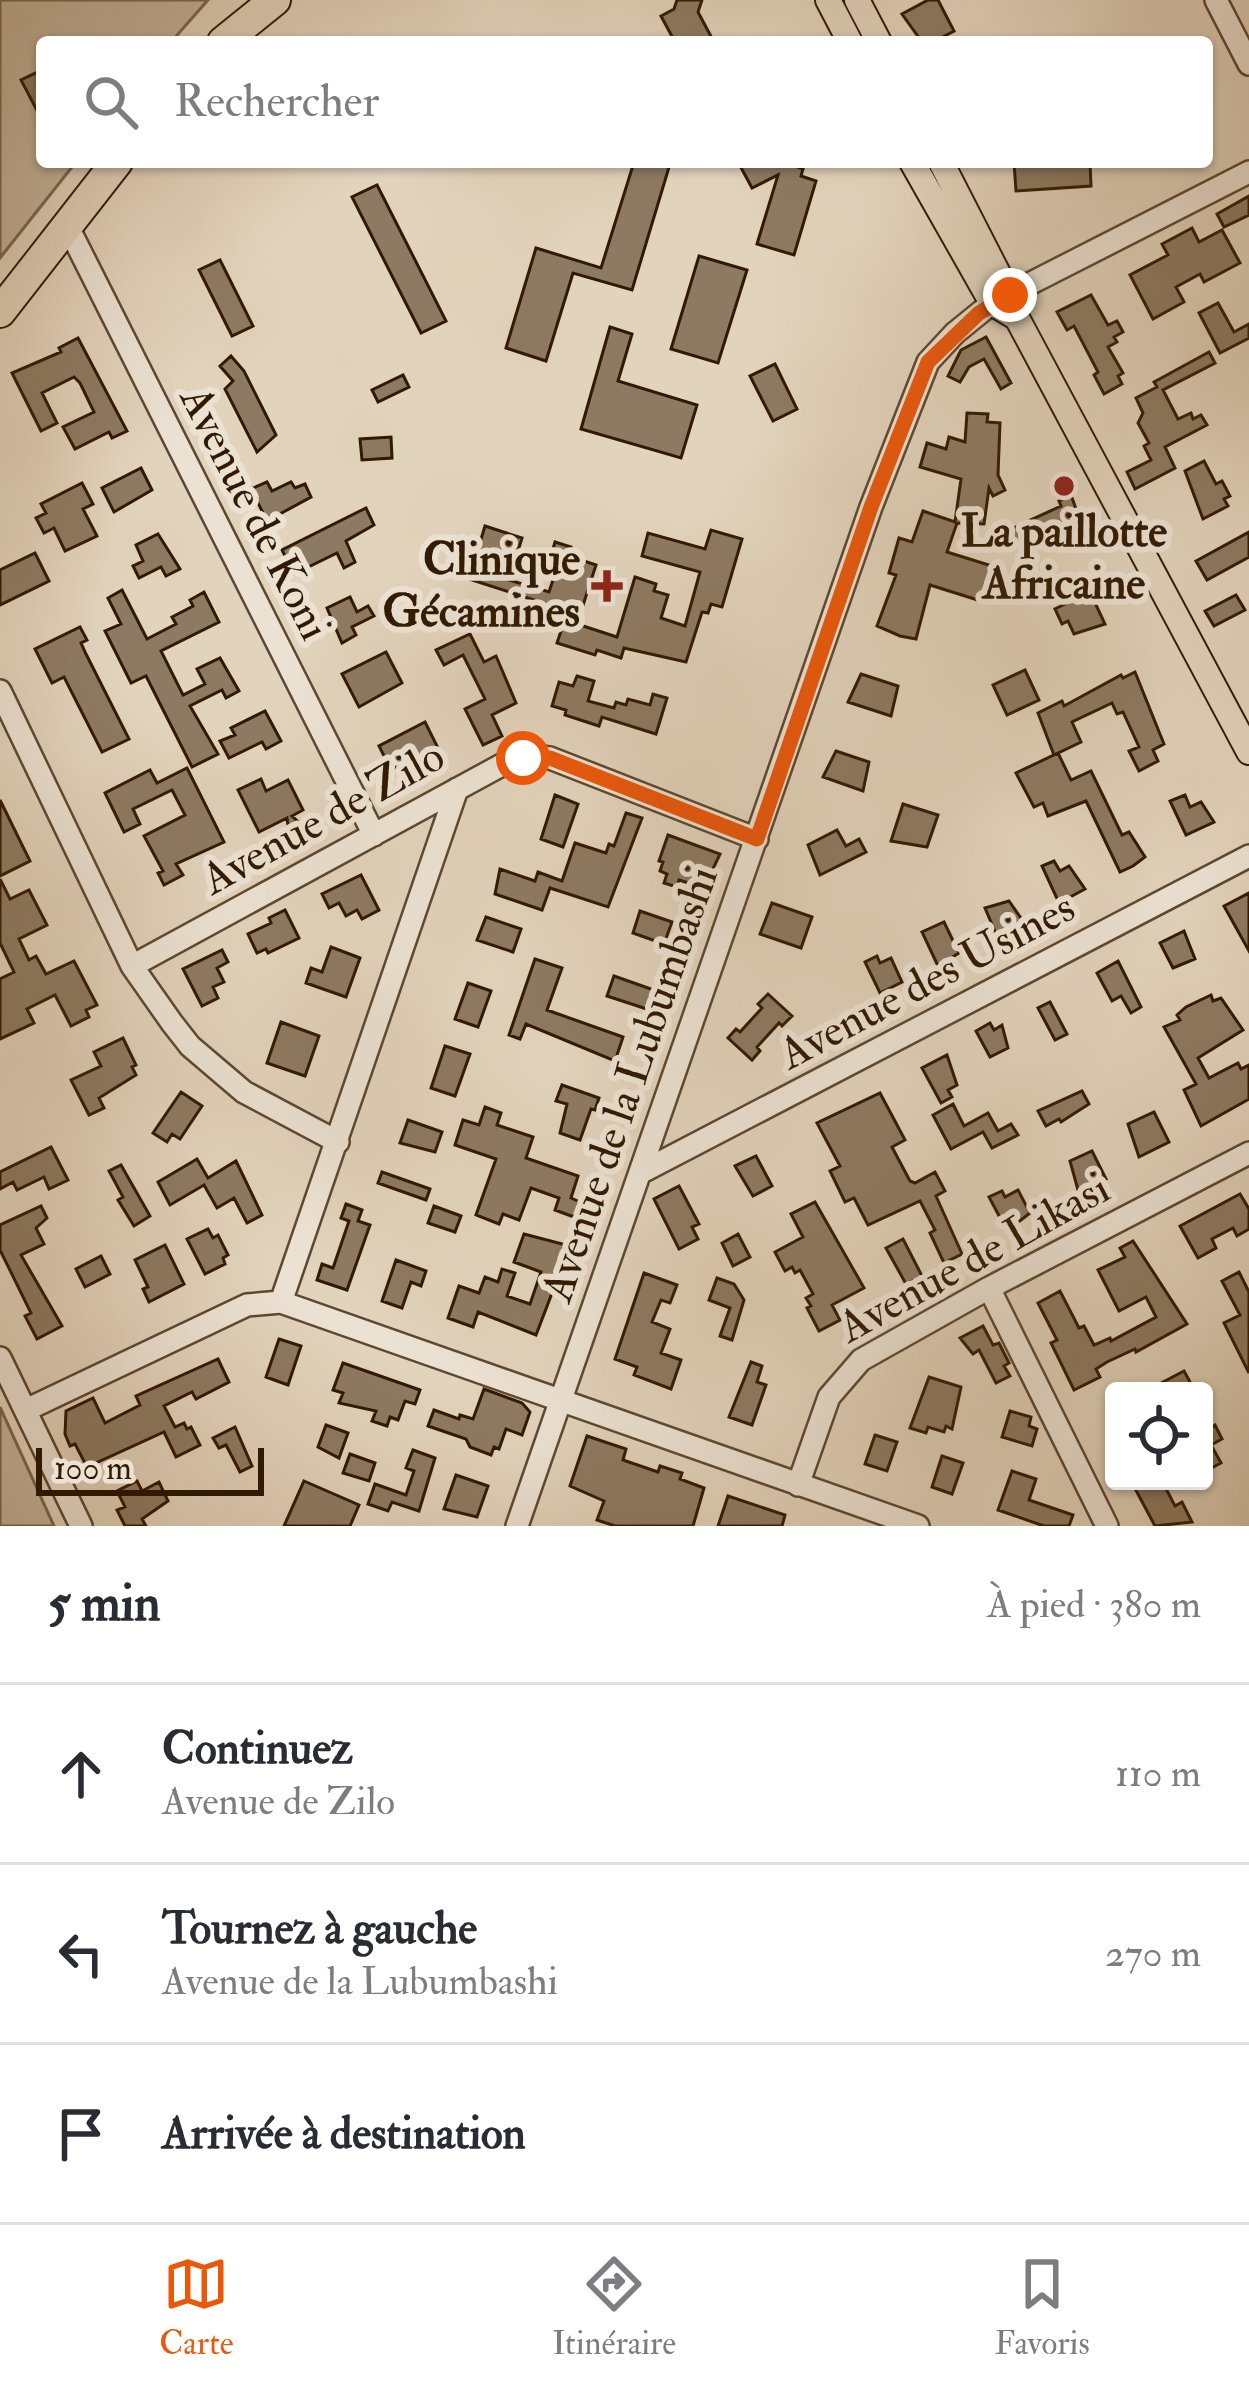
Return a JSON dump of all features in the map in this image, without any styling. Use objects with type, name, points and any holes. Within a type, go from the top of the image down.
[{"type":"highway","points":[[230,36],[274,0]]},
{"type":"highway","points":[[0,312],[112,168]]},
{"type":"main road","points":[[828,0],[847,36]]},
{"type":"main road","points":[[857,0],[876,36]]},
{"type":"main road","points":[[916,168],[1006,306]]},
{"type":"main road","points":[[944,168],[1006,306],[1249,752]]},
{"type":"street","points":[[1216,0],[1249,64]]},
{"type":"street","name":"Avenue de la Lubumbashi","points":[[517,1526],[871,507],[928,362],[955,333],[1249,172]]},
{"type":"street","name":"Avenue de Koni","points":[[67,225],[374,836]]},
{"type":"street","points":[[0,691],[131,966],[190,1046],[273,1109],[338,1142]]},
{"type":"street","name":"Avenue de Zilo","points":[[131,966],[509,761],[550,758],[757,839]]},
{"type":"street","points":[[281,1302],[458,789]]},
{"type":"street","name":"Avenue des Usines","points":[[640,1173],[1249,856]]},
{"type":"street","name":"Avenue de Likasi","points":[[798,1485],[838,1382],[876,1351],[1249,1153]]},
{"type":"street","points":[[989,1288],[1107,1526]]},
{"type":"street","points":[[26,1410],[247,1305],[281,1302],[918,1526]]},
{"type":"street","points":[[0,1358],[81,1526]]},
{"type":"shaded area","points":[[0,0],[208,0],[176,36],[36,36],[36,168],[71,168],[0,258]]},
{"type":"shaded area","points":[[0,1407],[54,1526],[0,1526]]},
{"type":"building","points":[[677,0],[702,0],[698,12],[711,36],[672,36],[661,16],[674,9]]},
{"type":"building","points":[[928,0],[938,0],[954,31],[944,36],[918,36],[902,14]]},
{"type":"building","points":[[36,73],[36,109],[21,80]]},
{"type":"building","points":[[632,168],[669,168],[632,290],[573,273],[546,361],[506,348],[536,248],[601,268]]},
{"type":"building","points":[[741,168],[800,168],[801,176],[816,181],[794,255],[757,244],[778,175],[752,188]]},
{"type":"building","points":[[1014,168],[1090,168],[1091,186],[1016,191]]},
{"type":"building","points":[[377,185],[446,321],[421,333],[352,197]]},
{"type":"building","points":[[1249,196],[1249,215],[1224,227],[1217,214]]},
{"type":"building","points":[[1192,228],[1199,242],[1222,230],[1240,263],[1204,282],[1200,274],[1176,287],[1184,302],[1153,319],[1130,275],[1168,255],[1162,244]]},
{"type":"building","points":[[699,256],[747,270],[718,363],[671,349]]},
{"type":"building","points":[[220,260],[253,326],[232,336],[199,270]]},
{"type":"building","points":[[1091,295],[1108,325],[1117,321],[1123,332],[1108,347],[1123,373],[1118,376],[1122,384],[1104,394],[1074,326],[1067,330],[1057,312]]},
{"type":"building","points":[[1218,303],[1234,332],[1249,324],[1249,338],[1220,353],[1199,313]]},
{"type":"building","points":[[610,327],[632,334],[618,381],[697,405],[681,458],[581,429]]},
{"type":"building","points":[[986,337],[1011,383],[1001,389],[984,359],[969,367],[960,382],[948,376],[961,350]]},
{"type":"building","points":[[78,338],[127,431],[112,438],[109,432],[75,449],[63,427],[94,412],[80,383],[74,377],[42,393],[57,423],[41,431],[12,373],[61,352],[59,348]]},
{"type":"building","points":[[1209,352],[1215,363],[1163,390],[1178,419],[1191,413],[1193,419],[1201,415],[1207,425],[1165,447],[1175,468],[1135,489],[1127,472],[1151,460],[1144,446],[1149,443],[1138,423],[1143,413],[1136,398],[1157,387],[1154,382]]},
{"type":"building","points":[[231,356],[244,371],[276,435],[257,452],[225,389],[233,381],[220,366]]},
{"type":"building","points":[[775,364],[797,409],[773,421],[750,376]]},
{"type":"building","points":[[403,375],[409,387],[378,402],[372,390]]},
{"type":"building","points":[[967,413],[988,414],[987,422],[1000,423],[998,475],[1005,490],[993,496],[989,488],[984,524],[957,523],[947,552],[992,566],[981,601],[930,585],[916,639],[900,636],[877,626],[896,575],[889,573],[899,538],[912,542],[923,511],[955,522],[961,479],[920,467],[927,443],[946,449],[949,437],[965,442]]},
{"type":"building","points":[[391,437],[392,458],[362,460],[360,439]]},
{"type":"building","points":[[1204,461],[1216,484],[1222,481],[1230,496],[1224,499],[1228,506],[1203,519],[1185,471]]},
{"type":"building","points":[[141,468],[152,490],[114,512],[102,488]]},
{"type":"building","points":[[267,482],[272,491],[291,482],[295,488],[305,484],[311,497],[267,521],[251,489]]},
{"type":"building","points":[[82,483],[93,504],[83,509],[97,536],[65,551],[54,528],[44,533],[36,518],[46,513],[41,504]]},
{"type":"building","points":[[1071,495],[1083,528],[1050,543],[1037,545],[1033,535],[1015,544],[1009,530],[1061,506],[1059,501]]},
{"type":"building","points":[[366,508],[374,525],[346,541],[355,562],[344,568],[337,553],[294,574],[282,550]]},
{"type":"building","points":[[485,526],[522,538],[509,580],[549,592],[560,559],[551,556],[555,542],[571,547],[569,556],[596,565],[577,624],[617,637],[635,577],[656,584],[654,591],[668,595],[661,618],[685,626],[700,572],[642,556],[648,533],[705,549],[711,530],[742,539],[722,607],[711,604],[708,613],[702,612],[686,662],[624,648],[621,658],[597,650],[595,655],[557,643],[562,628],[529,618],[534,600],[469,579]]},
{"type":"building","points":[[1249,532],[1249,557],[1207,580],[1196,561]]},
{"type":"building","points":[[158,534],[180,569],[166,576],[161,567],[139,578],[133,566],[143,561],[136,545]]},
{"type":"building","points":[[35,553],[49,581],[0,605],[0,570]]},
{"type":"building","points":[[122,590],[147,639],[176,624],[172,617],[193,606],[190,600],[204,592],[219,622],[161,651],[183,695],[205,684],[197,669],[220,658],[239,691],[226,698],[222,690],[190,706],[218,754],[192,767],[146,676],[131,683],[105,631],[121,624],[108,598]]},
{"type":"building","points":[[1090,592],[1105,624],[1074,634],[1055,609]]},
{"type":"building","points":[[1236,595],[1245,610],[1214,626],[1205,611]]},
{"type":"building","points":[[350,597],[357,612],[368,606],[374,616],[352,627],[356,635],[342,643],[327,608]]},
{"type":"building","points":[[80,627],[87,640],[81,643],[129,739],[102,752],[64,677],[52,683],[35,649]]},
{"type":"building","points":[[470,634],[484,662],[496,656],[516,703],[492,715],[502,736],[483,745],[465,709],[485,699],[463,655],[444,665],[436,650]]},
{"type":"building","points":[[386,652],[402,683],[359,707],[342,674]]},
{"type":"building","points":[[1025,670],[1039,700],[1007,715],[993,685]]},
{"type":"building","points":[[1135,672],[1164,744],[1153,750],[1158,761],[1139,771],[1129,751],[1139,747],[1123,712],[1117,714],[1112,703],[1072,722],[1081,742],[1054,755],[1038,713],[1062,701],[1064,706]]},
{"type":"building","points":[[861,674],[898,686],[891,716],[848,702]]},
{"type":"building","points":[[577,676],[594,681],[588,701],[614,708],[616,702],[626,705],[628,699],[650,705],[653,694],[667,698],[656,734],[602,717],[599,726],[552,706],[559,682],[573,686]]},
{"type":"building","points":[[265,711],[281,741],[266,749],[262,742],[229,758],[220,741],[235,735],[231,728]]},
{"type":"building","points":[[425,722],[437,746],[391,770],[379,746]]},
{"type":"building","points":[[836,751],[869,762],[863,791],[823,777]]},
{"type":"building","points":[[1058,753],[1071,780],[1091,771],[1122,835],[1129,832],[1145,857],[1133,866],[1120,872],[1086,801],[1048,816],[1043,803],[1034,807],[1016,773]]},
{"type":"building","points":[[187,768],[224,842],[176,864],[183,875],[164,885],[158,873],[163,871],[144,836],[185,815],[172,790],[133,809],[140,824],[124,832],[105,793],[150,770],[157,783]]},
{"type":"building","points":[[261,779],[266,791],[288,780],[303,810],[292,816],[303,826],[300,837],[289,833],[287,818],[259,832],[238,790]]},
{"type":"building","points":[[555,795],[578,804],[563,847],[541,839]]},
{"type":"building","points":[[1185,795],[1190,807],[1201,802],[1214,822],[1186,835],[1170,801]]},
{"type":"building","points":[[0,800],[30,861],[0,876]]},
{"type":"building","points":[[903,804],[938,815],[927,847],[891,841]]},
{"type":"building","points":[[626,813],[642,818],[608,907],[550,888],[542,910],[495,894],[500,869],[535,881],[538,872],[562,881],[575,843],[606,853],[609,844],[614,846]]},
{"type":"building","points":[[837,830],[846,846],[859,839],[866,852],[820,875],[808,845]]},
{"type":"building","points":[[668,835],[720,854],[704,888],[679,880],[677,887],[664,883],[667,874],[660,871],[663,862],[659,861]]},
{"type":"building","points":[[1054,861],[1060,871],[1069,866],[1085,889],[1059,903],[1042,866]]},
{"type":"building","points":[[361,875],[379,910],[362,919],[357,910],[346,916],[339,903],[329,908],[322,894]]},
{"type":"building","points":[[0,879],[10,899],[29,890],[47,925],[19,939],[29,960],[36,956],[46,974],[74,961],[97,1005],[86,1010],[89,1017],[71,1026],[55,995],[27,1009],[34,1023],[0,1039],[0,979],[14,972],[0,943]]},
{"type":"building","points":[[1249,893],[1249,951],[1224,906]]},
{"type":"building","points":[[1009,901],[1023,921],[997,936],[985,908]]},
{"type":"building","points":[[772,903],[812,917],[801,948],[760,934]]},
{"type":"building","points":[[285,910],[299,938],[268,953],[266,949],[257,953],[248,934]]},
{"type":"building","points":[[640,911],[672,922],[664,944],[633,933]]},
{"type":"building","points":[[486,917],[521,929],[513,952],[477,940]]},
{"type":"building","points":[[944,922],[959,953],[938,966],[922,932]]},
{"type":"building","points":[[1184,931],[1195,959],[1173,968],[1160,943]]},
{"type":"building","points":[[331,947],[360,958],[346,997],[306,983],[311,968],[322,972]]},
{"type":"building","points":[[222,950],[228,962],[217,968],[224,982],[213,987],[218,998],[202,1006],[183,969]]},
{"type":"building","points":[[877,956],[880,963],[891,958],[902,982],[880,993],[865,962]]},
{"type":"building","points":[[535,959],[562,968],[547,1010],[623,1037],[615,1061],[526,1024],[520,1039],[509,1035]]},
{"type":"building","points":[[1118,961],[1141,1007],[1131,1013],[1121,996],[1112,1001],[1097,973]]},
{"type":"building","points":[[614,976],[668,995],[662,1014],[607,996]]},
{"type":"building","points":[[468,983],[491,991],[478,1027],[455,1019]]},
{"type":"building","points":[[768,994],[792,1016],[757,1047],[760,1051],[752,1060],[728,1038],[762,1008],[758,1004]]},
{"type":"building","points":[[1211,995],[1213,1001],[1221,998],[1243,1030],[1198,1058],[1209,1078],[1238,1063],[1241,1069],[1249,1065],[1249,1099],[1201,1126],[1184,1090],[1196,1084],[1164,1027],[1180,1020],[1177,1015],[1186,1007]]},
{"type":"building","points":[[1050,1002],[1067,1034],[1055,1040],[1038,1008]]},
{"type":"building","points":[[281,1022],[319,1036],[305,1076],[267,1063]]},
{"type":"building","points":[[990,1023],[994,1030],[1002,1025],[1008,1048],[990,1057],[976,1031]]},
{"type":"building","points":[[123,1038],[136,1075],[99,1098],[104,1108],[89,1115],[71,1080],[101,1066],[94,1052]]},
{"type":"building","points":[[445,1046],[470,1054],[455,1096],[431,1088]]},
{"type":"building","points":[[947,1055],[957,1085],[948,1090],[952,1097],[941,1103],[922,1068]]},
{"type":"building","points":[[562,1085],[599,1098],[580,1140],[560,1133],[567,1104],[556,1101]]},
{"type":"building","points":[[1082,1091],[1089,1104],[1046,1126],[1038,1111]]},
{"type":"building","points":[[181,1092],[202,1106],[180,1139],[172,1134],[167,1142],[153,1133]]},
{"type":"building","points":[[880,1093],[905,1140],[892,1147],[910,1181],[935,1172],[945,1191],[936,1196],[962,1254],[944,1263],[920,1201],[868,1225],[854,1198],[845,1202],[830,1171],[840,1166],[817,1123]]},
{"type":"building","points":[[953,1104],[964,1126],[988,1113],[998,1131],[1011,1124],[1018,1135],[992,1148],[983,1132],[951,1149],[933,1115]]},
{"type":"building","points":[[485,1107],[501,1113],[497,1125],[533,1137],[526,1158],[578,1176],[571,1198],[580,1202],[574,1217],[555,1210],[559,1198],[531,1188],[519,1220],[503,1214],[499,1224],[476,1215],[496,1159],[455,1145],[463,1120],[479,1125]]},
{"type":"building","points":[[1154,1112],[1169,1142],[1139,1157],[1128,1124]]},
{"type":"building","points":[[408,1120],[442,1132],[435,1152],[400,1143]]},
{"type":"building","points":[[51,1147],[68,1180],[49,1189],[44,1177],[17,1190],[13,1182],[0,1189],[0,1172]]},
{"type":"building","points":[[1092,1151],[1106,1179],[1078,1190],[1070,1161]]},
{"type":"building","points":[[756,1156],[772,1186],[753,1196],[735,1166]]},
{"type":"building","points":[[197,1159],[208,1178],[236,1161],[262,1215],[247,1223],[234,1198],[217,1208],[204,1185],[170,1205],[158,1182]]},
{"type":"building","points":[[121,1165],[150,1216],[134,1226],[118,1200],[123,1197],[109,1171]]},
{"type":"building","points":[[382,1172],[430,1189],[426,1200],[378,1183]]},
{"type":"building","points":[[679,1186],[699,1224],[692,1227],[698,1239],[679,1249],[654,1199]]},
{"type":"building","points":[[1018,1190],[1030,1213],[1007,1231],[989,1197],[1002,1191],[1005,1197]]},
{"type":"building","points":[[1240,1194],[1249,1209],[1249,1229],[1237,1236],[1233,1228],[1212,1239],[1216,1248],[1198,1258],[1180,1226]]},
{"type":"building","points":[[815,1202],[864,1288],[832,1305],[840,1320],[819,1331],[807,1308],[811,1306],[806,1298],[813,1294],[800,1270],[785,1271],[775,1252],[803,1237],[791,1214]]},
{"type":"building","points":[[346,1204],[362,1210],[358,1221],[370,1225],[347,1290],[317,1280],[322,1264],[333,1268],[349,1221],[341,1218]]},
{"type":"building","points":[[41,1206],[47,1218],[36,1228],[44,1244],[21,1255],[62,1326],[37,1339],[25,1316],[31,1313],[0,1250],[0,1225]]},
{"type":"building","points":[[434,1206],[461,1216],[455,1232],[428,1223]]},
{"type":"building","points":[[208,1229],[213,1238],[218,1235],[228,1255],[223,1258],[225,1264],[205,1274],[187,1239]]},
{"type":"building","points":[[524,1234],[570,1246],[536,1335],[478,1312],[473,1327],[448,1318],[459,1286],[479,1293],[485,1277],[498,1282],[502,1269],[515,1273],[507,1296],[530,1304],[541,1272],[514,1262]]},
{"type":"building","points":[[738,1234],[750,1257],[733,1266],[722,1243]]},
{"type":"building","points":[[903,1239],[922,1276],[906,1284],[886,1248]]},
{"type":"building","points":[[1133,1241],[1187,1324],[1107,1362],[1096,1369],[1100,1377],[1074,1390],[1038,1303],[1060,1291],[1079,1328],[1084,1326],[1094,1345],[1156,1317],[1146,1297],[1119,1311],[1098,1270],[1125,1257],[1120,1248]]},
{"type":"building","points":[[165,1245],[184,1284],[149,1302],[143,1289],[148,1287],[135,1260]]},
{"type":"building","points":[[101,1256],[110,1274],[85,1287],[76,1269]]},
{"type":"building","points":[[396,1260],[426,1271],[421,1286],[411,1282],[402,1308],[382,1301]]},
{"type":"building","points":[[1239,1272],[1249,1292],[1249,1373],[1224,1323],[1240,1315],[1222,1281]]},
{"type":"building","points":[[644,1273],[677,1285],[670,1303],[661,1300],[652,1322],[670,1329],[661,1353],[681,1360],[671,1389],[634,1375],[637,1367],[615,1359]]},
{"type":"building","points":[[717,1278],[734,1284],[744,1300],[732,1340],[720,1336],[730,1308],[709,1300]]},
{"type":"building","points":[[983,1326],[1009,1363],[1004,1366],[1010,1376],[996,1383],[979,1350],[973,1354],[960,1338]]},
{"type":"building","points":[[279,1339],[301,1346],[288,1385],[266,1377]]},
{"type":"building","points":[[218,1359],[229,1382],[196,1399],[192,1392],[164,1406],[175,1427],[184,1423],[187,1429],[191,1427],[200,1445],[176,1457],[164,1432],[87,1467],[75,1444],[70,1446],[65,1434],[66,1411],[93,1398],[105,1423],[140,1405],[136,1396]]},
{"type":"building","points":[[751,1362],[762,1366],[757,1382],[766,1385],[752,1425],[729,1417]]},
{"type":"building","points":[[343,1363],[420,1390],[415,1404],[405,1401],[398,1420],[390,1417],[387,1426],[372,1421],[376,1411],[339,1403],[343,1393],[333,1390]]},
{"type":"building","points":[[1184,1371],[1190,1382],[1163,1382]]},
{"type":"building","points":[[929,1377],[961,1387],[952,1429],[946,1426],[944,1432],[910,1428]]},
{"type":"building","points":[[484,1389],[522,1403],[530,1412],[522,1435],[506,1429],[499,1449],[494,1447],[491,1455],[470,1447],[466,1439],[428,1426],[434,1410],[473,1419]]},
{"type":"building","points":[[1010,1411],[1031,1417],[1029,1426],[1037,1429],[1032,1446],[1002,1437]]},
{"type":"building","points":[[326,1425],[348,1433],[339,1458],[318,1447]]},
{"type":"building","points":[[1213,1426],[1222,1439],[1213,1444]]},
{"type":"building","points":[[235,1427],[252,1466],[240,1472],[226,1445],[219,1448],[213,1438]]},
{"type":"building","points":[[875,1435],[897,1442],[887,1471],[865,1464]]},
{"type":"building","points":[[587,1436],[626,1449],[623,1460],[658,1472],[660,1466],[682,1473],[680,1479],[704,1488],[693,1526],[615,1526],[597,1520],[604,1501],[570,1486]]},
{"type":"building","points":[[413,1450],[435,1458],[419,1511],[392,1502],[388,1511],[368,1504],[375,1484],[406,1495],[414,1471],[406,1468]]},
{"type":"building","points":[[350,1454],[375,1463],[369,1481],[343,1473]]},
{"type":"building","points":[[942,1456],[963,1463],[952,1494],[932,1487]]},
{"type":"building","points":[[1012,1471],[1036,1479],[1029,1500],[1073,1515],[1069,1526],[1044,1526],[998,1510]]},
{"type":"building","points":[[456,1475],[488,1486],[477,1517],[444,1509]]},
{"type":"building","points":[[137,1481],[142,1491],[159,1482],[168,1501],[142,1519],[146,1526],[125,1526],[117,1510],[125,1507],[117,1491]]},
{"type":"building","points":[[304,1481],[359,1505],[350,1526],[284,1526]]},
{"type":"building","points":[[1136,1490],[1167,1490],[1175,1506],[1182,1502],[1192,1522],[1155,1526]]},
{"type":"building","points":[[728,1496],[785,1515],[782,1526],[718,1526]]},
{"type":"place","name":"La paillotte Africaine","points":[[1064,486]]},
{"type":"place","name":"Clinique Gécamines","points":[[607,586]]},
{"type":"route","points":[[523,758],[550,758],[757,839],[871,507],[928,362],[979,313],[1010,295]]}]
